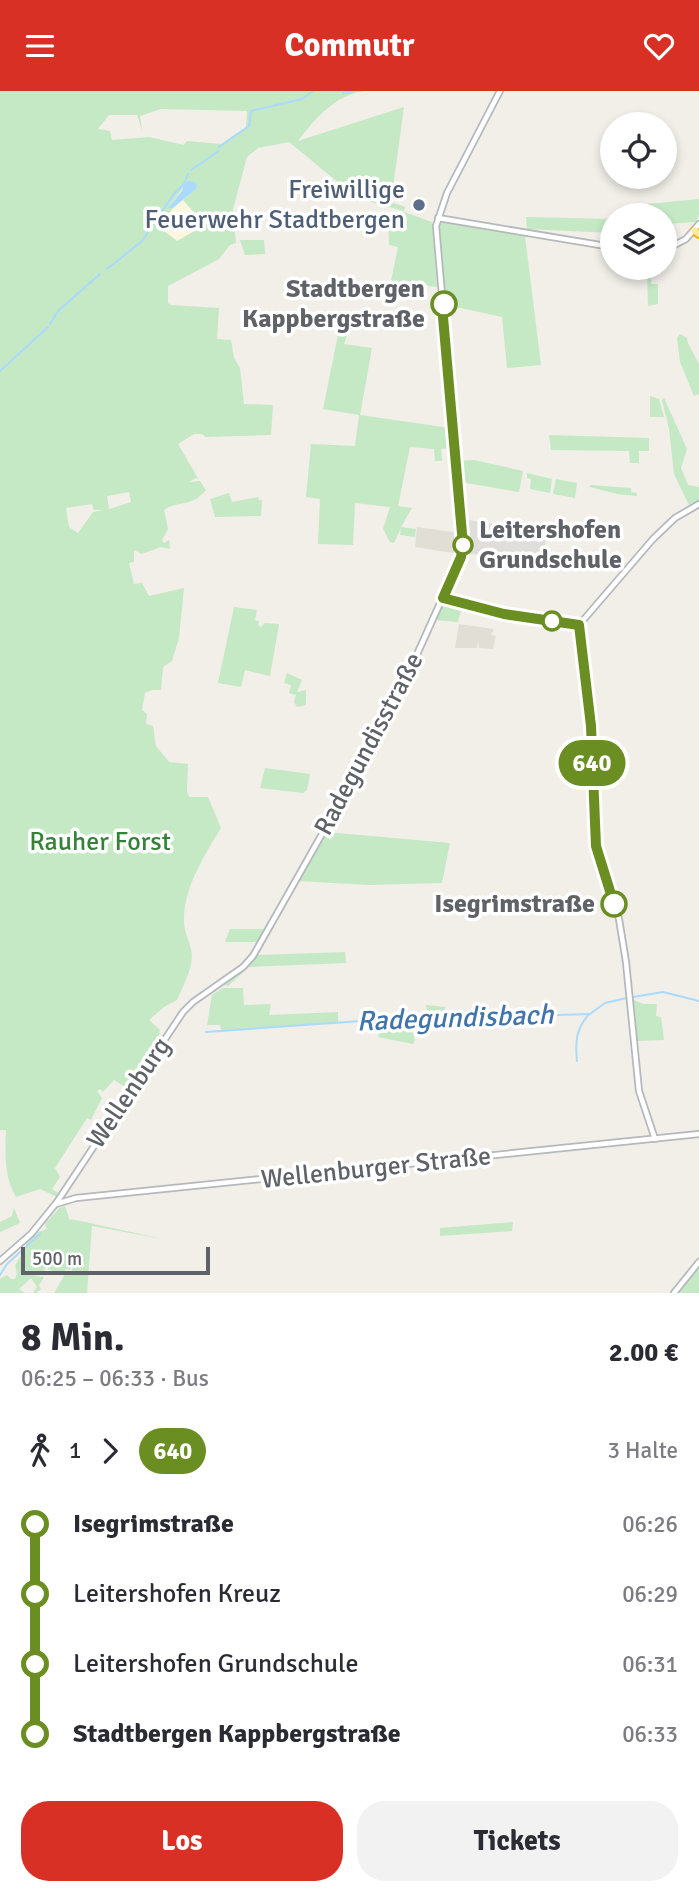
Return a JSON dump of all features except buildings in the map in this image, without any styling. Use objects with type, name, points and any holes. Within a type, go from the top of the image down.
[{"type":"street","points":[[500,91],[447,193],[438,218],[600,245]]},
{"type":"street","name":"Radegundisstraße","points":[[193,1003],[249,962],[390,714],[461,557],[463,545],[436,237],[438,218]]},
{"type":"street","points":[[677,245],[697,233],[699,224]]},
{"type":"street","points":[[654,1139],[639,1091],[619,919],[596,846],[592,746],[579,625],[653,539],[676,518],[699,504]]},
{"type":"street","points":[[443,598],[504,614],[579,625]]},
{"type":"street","name":"Wellenburg","points":[[0,1261],[31,1234],[55,1205],[183,1012],[193,1003]]},
{"type":"street","name":"Wellenburger Straße","points":[[55,1205],[76,1198],[699,1134]]},
{"type":"street","points":[[68,1186],[72,1197],[76,1198]]},
{"type":"street","points":[[674,1293],[699,1262]]},
{"type":"shaded area","points":[[183,200],[205,225],[177,241],[159,227],[173,208]]},
{"type":"shaded area","points":[[463,519],[547,533],[542,564],[465,553]]},
{"type":"shaded area","points":[[417,527],[459,533],[459,554],[415,547]]},
{"type":"shaded area","points":[[459,624],[494,629],[491,635],[496,636],[493,649],[479,648],[478,640],[477,648],[455,648]]},
{"type":"green space","name":"Rauher Forst","points":[[0,91],[363,91],[334,103],[298,141],[404,107],[391,202],[405,207],[404,211],[371,202],[339,183],[289,142],[258,148],[247,157],[233,209],[236,243],[230,245],[219,259],[168,286],[168,303],[171,305],[219,308],[217,339],[231,340],[234,358],[240,368],[244,404],[273,405],[271,435],[206,437],[194,434],[178,444],[199,480],[196,478],[189,482],[200,481],[206,490],[190,502],[164,510],[168,529],[162,540],[164,543],[169,540],[170,549],[161,547],[142,554],[134,550],[134,562],[129,563],[134,584],[142,583],[149,596],[184,588],[179,638],[172,661],[163,667],[161,690],[145,693],[142,710],[147,714],[146,724],[153,726],[156,746],[169,762],[188,764],[189,797],[208,797],[221,828],[197,871],[185,905],[184,926],[192,955],[188,975],[177,1000],[149,1020],[160,1030],[157,1042],[127,1088],[114,1080],[103,1092],[100,1089],[97,1091],[102,1098],[91,1120],[87,1118],[55,1168],[60,1177],[52,1189],[58,1193],[57,1197],[40,1189],[16,1197],[7,1173],[6,1130],[0,1130]],"holes":[[[161,109],[247,111],[246,127],[221,144],[187,141],[184,145],[149,137],[112,140],[110,131],[98,129],[109,115],[137,115],[142,131],[140,116]],[[184,184],[196,189],[183,200],[205,225],[177,241],[159,227]],[[129,492],[131,502],[109,509],[107,496]],[[92,504],[94,510],[104,510],[93,512],[78,533],[69,527],[66,508]]]},
{"type":"green space","points":[[699,199],[699,215],[696,222],[677,223],[677,203],[657,203]]},
{"type":"green space","points":[[404,212],[432,222],[437,287],[391,281],[398,247],[389,245],[388,219]]},
{"type":"green space","points":[[526,217],[600,219],[600,232],[527,229]]},
{"type":"green space","points":[[446,221],[525,236],[541,365],[507,368],[502,317],[447,305],[438,242],[440,224]]},
{"type":"green space","points":[[240,240],[264,240],[265,254],[245,255]]},
{"type":"green space","points":[[647,280],[651,280],[651,284],[658,284],[658,304],[648,306]]},
{"type":"green space","points":[[339,330],[348,332],[344,344],[372,348],[360,415],[450,428],[452,448],[441,449],[442,461],[435,461],[434,449],[410,447],[398,506],[412,508],[401,527],[416,529],[415,537],[400,535],[401,528],[394,543],[390,542],[383,529],[390,507],[355,503],[353,545],[318,544],[320,499],[306,497],[311,444],[355,446],[359,415],[323,409]]},
{"type":"green space","points":[[680,334],[687,338],[699,364],[699,394],[694,396],[680,362],[677,338]]},
{"type":"green space","points":[[650,396],[659,399],[664,417],[650,417]]},
{"type":"green space","points":[[664,398],[687,449],[681,468],[688,485],[699,487],[699,500],[689,505],[674,474],[669,429],[662,400]]},
{"type":"green space","points":[[549,435],[649,438],[649,451],[639,451],[639,463],[630,463],[629,451],[551,450]]},
{"type":"green space","points":[[474,460],[523,471],[519,492],[460,482],[458,461]]},
{"type":"green space","points":[[527,473],[552,479],[550,493],[530,489],[531,479],[527,478]]},
{"type":"green space","points":[[556,479],[577,483],[575,498],[553,494]]},
{"type":"green space","points":[[590,485],[631,488],[631,492],[637,493],[637,496],[617,494]]},
{"type":"green space","points":[[229,493],[232,502],[258,497],[262,500],[261,516],[215,517],[210,499]]},
{"type":"green space","points":[[444,602],[462,606],[458,622],[435,620]]},
{"type":"green space","points":[[234,607],[257,610],[255,620],[259,621],[258,625],[261,627],[265,623],[279,624],[270,676],[245,670],[241,687],[218,683]]},
{"type":"green space","points":[[287,673],[302,680],[297,692],[306,690],[306,705],[297,707],[294,702],[296,695],[289,693],[291,685],[284,683]]},
{"type":"green space","points":[[265,768],[310,774],[307,790],[303,793],[260,788]]},
{"type":"green space","points":[[326,832],[450,843],[442,883],[369,885],[297,881]]},
{"type":"green space","points":[[230,929],[266,929],[259,942],[225,942]]},
{"type":"green space","points":[[345,952],[346,963],[249,967],[228,986],[224,985],[257,955]]},
{"type":"green space","points":[[223,988],[243,988],[244,1005],[271,1004],[269,1015],[338,1012],[338,1023],[221,1030],[220,1025],[207,1025],[212,995]]},
{"type":"green space","points":[[632,999],[643,1004],[657,1004],[656,1016],[661,1017],[664,1040],[636,1041]]},
{"type":"green space","points":[[426,1005],[445,1007],[445,1018],[428,1018]]},
{"type":"green space","points":[[408,1017],[415,1040],[413,1044],[378,1037],[384,1018]]},
{"type":"green space","points":[[65,1206],[70,1221],[71,1219],[163,1239],[92,1226],[87,1293],[54,1293],[67,1271],[71,1272],[74,1266],[73,1264],[70,1270],[66,1269],[61,1275],[47,1268],[52,1255],[58,1251],[52,1252],[42,1275],[33,1276],[44,1277],[39,1285],[41,1289],[36,1293],[33,1293],[37,1287],[31,1278],[19,1289],[25,1293],[0,1293],[0,1279],[7,1275],[15,1279],[15,1265],[27,1247],[25,1243],[38,1232],[47,1229],[45,1224],[59,1208]]},
{"type":"green space","points":[[14,1208],[20,1223],[0,1232],[0,1222],[12,1216]]},
{"type":"green space","points":[[513,1222],[512,1231],[440,1236],[440,1228]]},
{"type":"green space","points":[[699,1266],[699,1293],[677,1293]]},
{"type":"water","points":[[188,181],[195,182],[196,189],[173,208],[168,208],[182,191],[184,184]]},
{"type":"waterway","points":[[219,147],[249,126],[251,111],[302,99],[313,91]]},
{"type":"waterway","points":[[343,93],[355,91]]},
{"type":"waterway","points":[[191,170],[219,151]]},
{"type":"waterway","points":[[107,269],[142,241],[173,195],[184,184],[188,174]]},
{"type":"waterway","points":[[50,324],[58,311],[100,274]]},
{"type":"waterway","points":[[0,371],[48,327]]},
{"type":"waterway","name":"Radegundisbach","points":[[633,997],[663,992],[699,1001]]},
{"type":"waterway","name":"Radegundisbach","points":[[206,1032],[447,1015],[493,1017],[590,1014],[605,1003],[627,998]]},
{"type":"waterway","points":[[577,1061],[577,1036],[589,1014]]},
{"type":"waterway","name":"Radegundisbach","points":[[0,1275],[7,1264],[40,1234]]},
{"type":"bus line","name":"640","points":[[444,304],[463,545],[461,557],[443,598],[504,614],[579,625],[591,726],[596,846],[614,904]]},
{"type":"place","name":"Freiwillige Feuerwehr Stadtbergen","points":[[419,205]]},
{"type":"place","name":"Stadtbergen Kappbergstraße","points":[[444,304]]},
{"type":"place","name":"Leitershofen Grundschule","points":[[463,545]]},
{"type":"place","name":"Isegrimstraße","points":[[614,904]]}]
